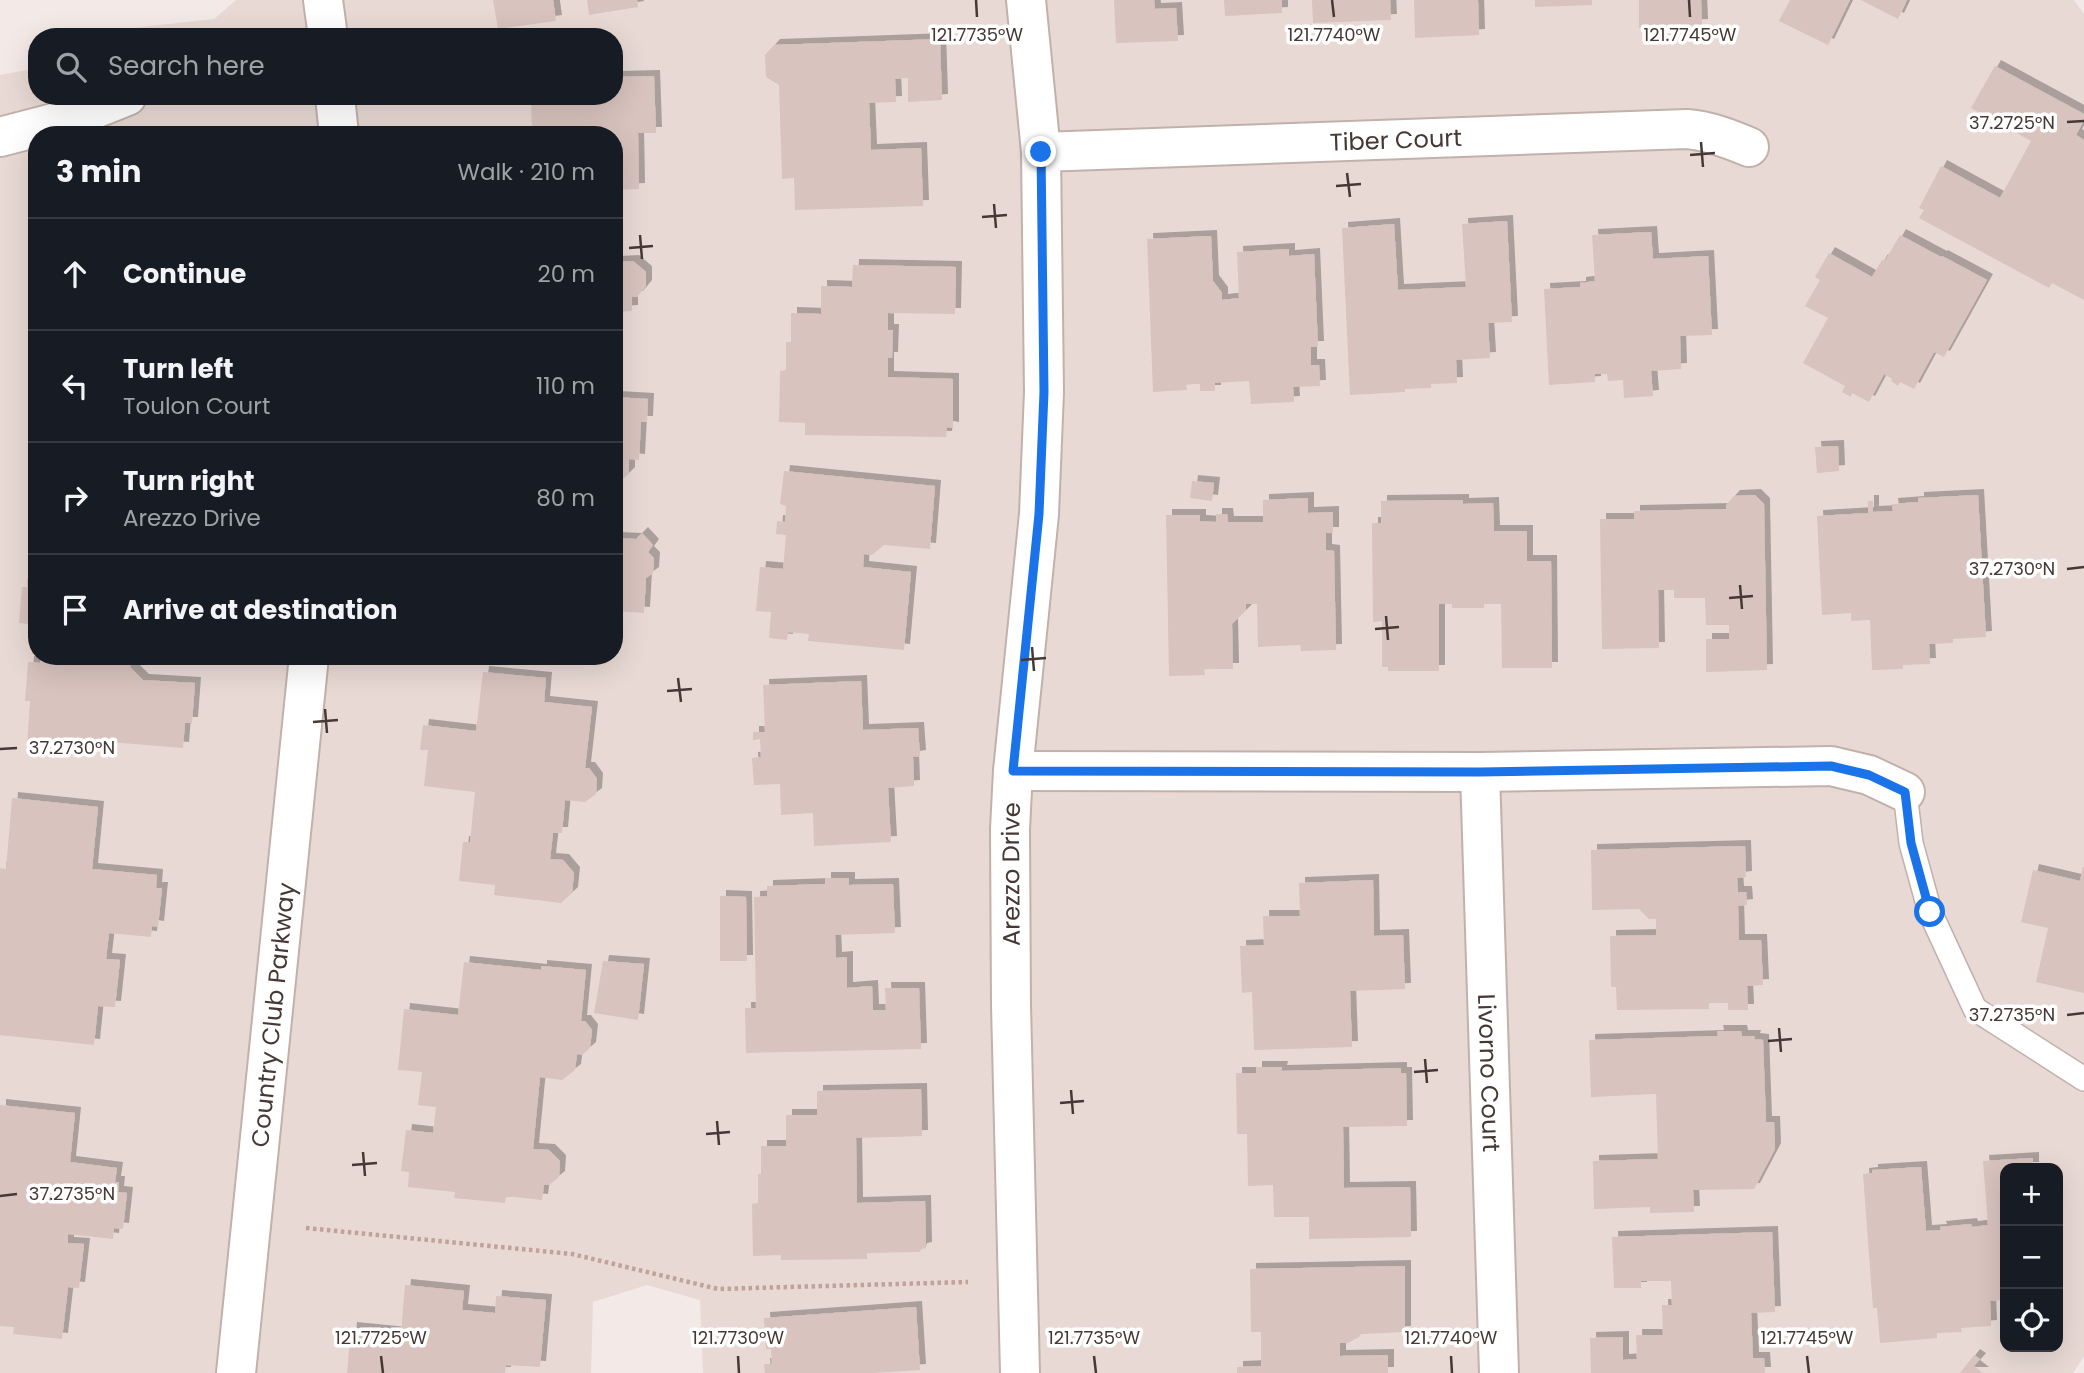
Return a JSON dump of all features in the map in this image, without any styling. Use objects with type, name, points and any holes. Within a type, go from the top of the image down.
[{"type":"street","points":[[323,0],[327,28]]},
{"type":"street","name":"Arezzo Drive","points":[[1020,1373],[1011,1004],[1010,829],[1013,771],[1040,500],[1044,392],[1041,152],[1026,0]]},
{"type":"street","points":[[42,126],[104,105]]},
{"type":"street","points":[[336,105],[338,126]]},
{"type":"street","name":"Tiber Court","points":[[1041,152],[1652,129],[1705,131],[1749,147]]},
{"type":"street","points":[[0,137],[28,130]]},
{"type":"street","name":"Country Club Parkway","points":[[236,1373],[308,665]]},
{"type":"street","points":[[1013,771],[1480,772],[1831,766],[1869,775],[1905,792]]},
{"type":"street","name":"Livorno Court","points":[[1480,772],[1499,1373]]},
{"type":"lane","points":[[1905,792],[1911,843],[1930,912],[1975,1009],[2084,1079]]},
{"type":"path","points":[[306,1228],[572,1254],[718,1289],[968,1282]]},
{"type":"shaded area","points":[[236,0],[2074,0],[2084,14],[2084,1356],[2073,1373],[703,1373],[700,1300],[647,1285],[593,1302],[591,1373],[0,1373],[0,75],[28,70],[28,105],[623,105],[623,28],[133,28],[214,19]]},
{"type":"building","points":[[493,0],[553,0],[556,21],[498,28]]},
{"type":"building","points":[[587,0],[637,0],[638,7],[589,15]]},
{"type":"building","points":[[1114,0],[1154,0],[1155,9],[1176,8],[1178,41],[1116,43]]},
{"type":"building","points":[[1224,0],[1282,0],[1282,13],[1225,16]]},
{"type":"building","points":[[1312,0],[1390,0],[1391,20],[1313,23]]},
{"type":"building","points":[[1414,0],[1478,0],[1479,35],[1415,38]]},
{"type":"building","points":[[1535,0],[1592,0],[1592,5],[1535,7]]},
{"type":"building","points":[[1639,0],[1701,0],[1702,25],[1639,28]]},
{"type":"building","points":[[1790,0],[1850,0],[1828,45],[1779,21]]},
{"type":"building","points":[[1861,0],[1907,0],[1898,19]]},
{"type":"building","points":[[940,39],[942,100],[908,102],[908,78],[895,79],[896,102],[869,103],[871,150],[921,148],[923,206],[795,210],[794,178],[782,179],[779,85],[766,77],[765,55],[774,45]]},
{"type":"building","points":[[1995,66],[2084,114],[2084,120],[2076,135],[2084,140],[2084,300],[2052,283],[2049,288],[1919,218],[1924,210],[1919,208],[1941,166],[2000,198],[2031,141],[1971,108]]},
{"type":"building","points":[[654,76],[656,133],[638,133],[639,189],[623,190],[623,126],[532,126],[531,105],[623,105],[623,77]]},
{"type":"building","points":[[1507,221],[1512,322],[1488,323],[1490,358],[1456,360],[1457,383],[1431,384],[1431,388],[1405,389],[1405,392],[1350,395],[1342,228],[1394,224],[1398,290],[1466,287],[1462,224]]},
{"type":"building","points":[[1651,232],[1653,259],[1708,256],[1712,335],[1680,336],[1681,369],[1651,371],[1653,396],[1624,398],[1623,380],[1608,381],[1607,374],[1595,374],[1595,382],[1549,385],[1544,289],[1580,287],[1580,283],[1595,281],[1592,235]]},
{"type":"building","points":[[1900,235],[1987,280],[1944,357],[1934,352],[1914,389],[1900,382],[1898,386],[1884,374],[1869,402],[1852,393],[1851,397],[1842,392],[1845,386],[1803,363],[1828,318],[1805,306],[1820,280],[1815,277],[1829,253],[1872,277]]},
{"type":"building","points":[[1211,236],[1213,281],[1222,293],[1222,300],[1239,298],[1237,252],[1289,249],[1289,256],[1314,254],[1318,347],[1311,347],[1311,365],[1319,365],[1320,386],[1293,387],[1294,402],[1251,404],[1249,381],[1215,383],[1215,391],[1200,391],[1200,384],[1186,384],[1187,390],[1153,392],[1147,239]]},
{"type":"building","points":[[633,261],[646,272],[646,286],[637,297],[632,297],[632,311],[623,312],[623,262]]},
{"type":"building","points":[[853,265],[956,267],[955,314],[888,313],[888,330],[893,330],[888,377],[953,379],[953,428],[947,427],[946,437],[805,435],[805,423],[779,422],[780,371],[786,370],[786,342],[791,342],[791,313],[821,314],[821,286],[852,287]]},
{"type":"building","points":[[623,398],[648,399],[647,422],[641,422],[639,460],[629,459],[629,473],[623,479]]},
{"type":"building","points":[[1838,446],[1839,471],[1817,473],[1815,447]]},
{"type":"building","points":[[784,471],[935,486],[930,549],[884,545],[872,555],[864,554],[863,567],[911,572],[904,650],[808,641],[809,634],[788,632],[787,640],[769,638],[771,612],[756,611],[760,567],[783,569],[786,535],[776,534],[777,521],[785,522],[786,506],[780,504]]},
{"type":"building","points":[[1192,481],[1214,483],[1212,501],[1190,498]]},
{"type":"building","points":[[1755,495],[1764,504],[1767,670],[1706,672],[1706,639],[1729,639],[1729,625],[1706,625],[1705,598],[1674,598],[1674,590],[1658,590],[1659,648],[1602,649],[1600,519],[1634,519],[1634,511],[1726,509],[1734,496]]},
{"type":"building","points":[[1978,495],[1986,637],[1929,644],[1930,664],[1903,665],[1903,669],[1872,670],[1870,620],[1851,621],[1851,613],[1822,615],[1817,516],[1868,513],[1868,501],[1873,501],[1873,512],[1893,511],[1892,504],[1918,502],[1918,498]]},
{"type":"building","points":[[1308,498],[1308,513],[1333,512],[1333,533],[1326,533],[1326,550],[1334,551],[1336,650],[1301,651],[1300,645],[1258,647],[1257,604],[1246,604],[1246,610],[1232,624],[1233,669],[1204,669],[1205,675],[1169,676],[1166,515],[1200,515],[1200,521],[1216,522],[1216,514],[1227,514],[1228,522],[1263,522],[1263,500]]},
{"type":"building","points":[[1463,500],[1463,504],[1493,503],[1494,531],[1527,531],[1527,561],[1551,561],[1552,668],[1502,668],[1501,604],[1484,604],[1484,608],[1452,608],[1452,604],[1439,604],[1439,671],[1388,671],[1388,667],[1382,667],[1382,621],[1373,622],[1372,523],[1381,523],[1381,501]]},
{"type":"building","points":[[642,533],[653,545],[648,552],[654,558],[653,573],[646,578],[644,613],[623,612],[623,538],[636,539]]},
{"type":"building","points":[[27,579],[28,624],[19,623],[22,587],[27,587]]},
{"type":"building","points":[[28,662],[28,665],[130,665],[143,680],[195,683],[192,723],[185,723],[183,748],[97,741],[96,751],[27,746],[30,701],[25,701]]},
{"type":"building","points":[[483,672],[546,678],[544,702],[592,707],[585,768],[589,768],[597,779],[596,794],[585,802],[565,800],[562,833],[553,833],[550,859],[563,860],[574,873],[572,893],[561,903],[494,895],[495,885],[459,881],[463,842],[470,842],[475,792],[424,786],[428,750],[420,750],[423,725],[476,731]]},
{"type":"building","points":[[861,681],[863,730],[918,728],[920,756],[913,757],[914,786],[888,788],[891,842],[814,846],[813,813],[781,815],[780,784],[754,785],[752,758],[761,757],[760,739],[753,740],[753,732],[765,732],[763,685]]},
{"type":"building","points":[[12,798],[98,807],[92,869],[157,875],[156,888],[162,888],[158,927],[152,926],[151,937],[109,933],[106,959],[120,960],[115,1007],[98,1006],[94,1045],[0,1035],[0,868],[6,869]]},
{"type":"building","points":[[1745,846],[1746,877],[1737,878],[1738,892],[1746,892],[1747,905],[1738,906],[1739,940],[1761,940],[1763,985],[1747,986],[1748,1010],[1728,1010],[1728,1003],[1709,1003],[1709,1009],[1617,1010],[1616,987],[1611,987],[1610,936],[1656,935],[1656,919],[1649,919],[1639,909],[1592,910],[1591,850]]},
{"type":"building","points":[[2083,867],[2084,993],[2036,982],[2048,928],[2021,922],[2033,870],[2080,881]]},
{"type":"building","points":[[825,878],[849,878],[849,885],[893,884],[895,933],[835,935],[836,958],[847,957],[847,988],[872,986],[873,1010],[886,1010],[885,988],[919,988],[921,1049],[746,1053],[745,1008],[756,1008],[754,897],[767,896],[767,886],[825,884]]},
{"type":"building","points":[[1373,880],[1374,936],[1403,935],[1405,989],[1350,991],[1352,1047],[1254,1050],[1252,992],[1242,993],[1240,946],[1264,945],[1263,916],[1300,916],[1299,883]]},
{"type":"building","points":[[720,896],[746,897],[747,961],[720,961]]},
{"type":"building","points":[[603,961],[644,964],[638,1020],[594,1013]]},
{"type":"building","points":[[464,962],[541,970],[541,966],[586,970],[581,1021],[585,1021],[592,1030],[590,1048],[582,1055],[577,1054],[575,1070],[562,1080],[540,1077],[533,1149],[549,1150],[560,1161],[559,1177],[549,1185],[544,1185],[542,1200],[506,1196],[505,1203],[454,1198],[455,1192],[408,1187],[409,1172],[401,1171],[406,1130],[433,1133],[436,1107],[418,1105],[422,1072],[398,1070],[404,1009],[458,1015]]},
{"type":"building","points":[[1717,1031],[1741,1031],[1742,1036],[1755,1036],[1754,1039],[1763,1040],[1766,1122],[1774,1122],[1775,1149],[1754,1189],[1693,1190],[1694,1212],[1650,1213],[1650,1207],[1594,1209],[1593,1161],[1658,1159],[1656,1094],[1591,1097],[1589,1040],[1718,1036]]},
{"type":"building","points":[[1256,1067],[1282,1067],[1281,1071],[1401,1068],[1401,1073],[1406,1073],[1407,1126],[1343,1127],[1344,1188],[1410,1187],[1411,1237],[1309,1239],[1309,1217],[1274,1217],[1273,1185],[1248,1186],[1247,1134],[1237,1134],[1236,1073],[1256,1073]]},
{"type":"building","points":[[921,1089],[922,1136],[856,1138],[857,1203],[925,1201],[926,1248],[920,1252],[867,1253],[867,1259],[781,1260],[781,1255],[753,1256],[752,1204],[758,1203],[761,1146],[786,1146],[786,1115],[817,1115],[817,1091]]},
{"type":"building","points":[[0,1105],[75,1113],[70,1162],[117,1168],[115,1182],[119,1182],[118,1192],[127,1193],[123,1229],[114,1228],[113,1239],[68,1234],[68,1243],[84,1244],[79,1288],[68,1287],[62,1339],[13,1334],[14,1327],[0,1326]]},
{"type":"building","points":[[2033,1158],[2033,1163],[2000,1163],[2000,1300],[1990,1301],[1991,1326],[1961,1328],[1962,1332],[1937,1333],[1937,1338],[1880,1343],[1877,1308],[1873,1308],[1863,1174],[1872,1173],[1872,1170],[1921,1167],[1926,1231],[1971,1224],[1972,1227],[1988,1225],[1983,1161]]},
{"type":"building","points":[[1772,1232],[1775,1312],[1751,1313],[1753,1358],[1764,1358],[1765,1373],[1591,1373],[1590,1338],[1623,1337],[1623,1360],[1637,1359],[1636,1335],[1663,1335],[1662,1305],[1672,1305],[1671,1281],[1641,1281],[1641,1288],[1614,1288],[1612,1237]]},
{"type":"building","points":[[1405,1266],[1405,1332],[1361,1334],[1348,1343],[1340,1343],[1340,1356],[1388,1355],[1388,1373],[1237,1373],[1237,1367],[1261,1366],[1261,1332],[1251,1332],[1250,1269]]},
{"type":"building","points":[[405,1285],[464,1291],[462,1310],[495,1313],[496,1296],[546,1300],[540,1367],[506,1365],[505,1373],[347,1373],[351,1328],[401,1333]]},
{"type":"building","points":[[916,1307],[920,1370],[765,1373],[764,1364],[772,1364],[771,1349],[766,1349],[764,1318]]},
{"type":"building","points":[[1974,1355],[1980,1359],[1974,1366],[1983,1373],[1960,1373]]},
{"type":"route","points":[[1041,152],[1044,392],[1039,514],[1013,771],[1480,772],[1831,766],[1869,775],[1905,792],[1911,843],[1930,912]]}]
